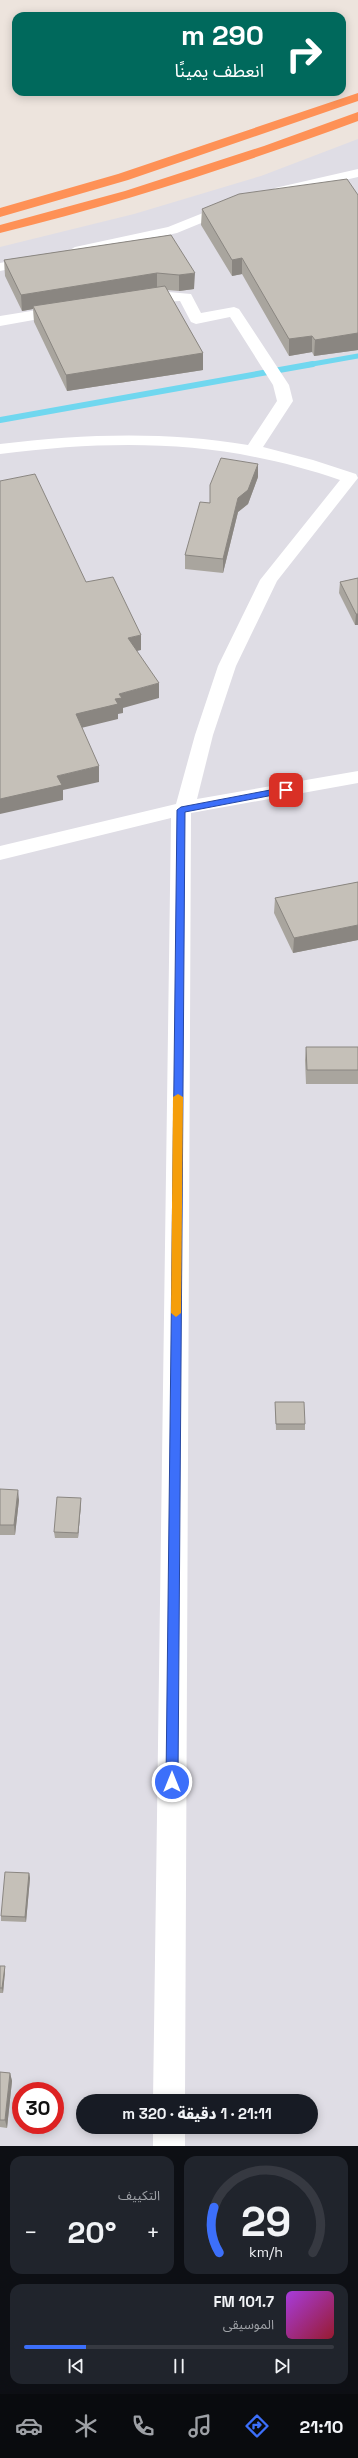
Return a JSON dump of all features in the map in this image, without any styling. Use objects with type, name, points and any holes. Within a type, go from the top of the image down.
[{"type":"highway","points":[[0,213],[123,177],[358,97]]},
{"type":"highway","points":[[0,229],[130,194],[269,149],[358,116]]},
{"type":"street","points":[[265,195],[358,173]]},
{"type":"street","points":[[62,254],[172,230],[243,202]]},
{"type":"street","points":[[0,267],[47,257]]},
{"type":"street","points":[[125,301],[157,296],[186,297],[196,319],[234,312],[281,384],[285,401],[253,450]]},
{"type":"street","points":[[0,321],[78,308]]},
{"type":"street","points":[[0,450],[51,442],[109,438],[158,439],[253,450],[354,474],[269,580],[227,666],[204,735],[183,809],[169,2094]]},
{"type":"street","points":[[0,853],[183,809],[358,777]]},
{"type":"street","points":[[169,2134],[169,2146]]},
{"type":"shaded area","points":[[358,139],[358,2146],[0,2146],[0,247],[134,214],[261,176]]},
{"type":"building","points":[[347,179],[358,195],[358,333],[315,340],[312,336],[289,339],[242,258],[232,260],[202,209],[239,194]]},
{"type":"building","points":[[171,235],[195,273],[179,275],[157,273],[21,295],[4,260]]},
{"type":"building","points":[[165,286],[203,353],[66,375],[33,306]]},
{"type":"building","points":[[221,458],[258,464],[248,490],[238,498],[223,559],[185,555],[200,502],[210,503],[210,485]]},
{"type":"building","points":[[35,474],[86,582],[113,577],[141,635],[128,638],[159,683],[119,694],[122,698],[115,699],[118,704],[76,714],[99,766],[57,776],[62,785],[0,799],[0,481]]},
{"type":"building","points":[[358,578],[358,614],[356,614],[340,582]]},
{"type":"building","points":[[358,882],[358,925],[294,938],[275,898]]},
{"type":"building","points":[[306,1047],[358,1047],[358,1070],[307,1070]]},
{"type":"building","points":[[275,1402],[304,1402],[305,1424],[276,1424]]},
{"type":"building","points":[[0,1489],[18,1490],[14,1525],[0,1525]]},
{"type":"building","points":[[57,1497],[81,1498],[78,1533],[54,1532]]},
{"type":"building","points":[[5,1872],[29,1873],[25,1917],[1,1916]]},
{"type":"building","points":[[0,1966],[5,1966],[2,1988],[0,1988]]},
{"type":"building","points":[[0,2072],[10,2073],[5,2120],[0,2120]]},
{"type":"waterway","points":[[307,365],[358,356]]},
{"type":"waterway","points":[[0,420],[313,364]]},
{"type":"slow traffic","points":[[176,1313],[178,1097]]},
{"type":"route","points":[[172,1782],[181,810],[185,808],[286,790]]}]
